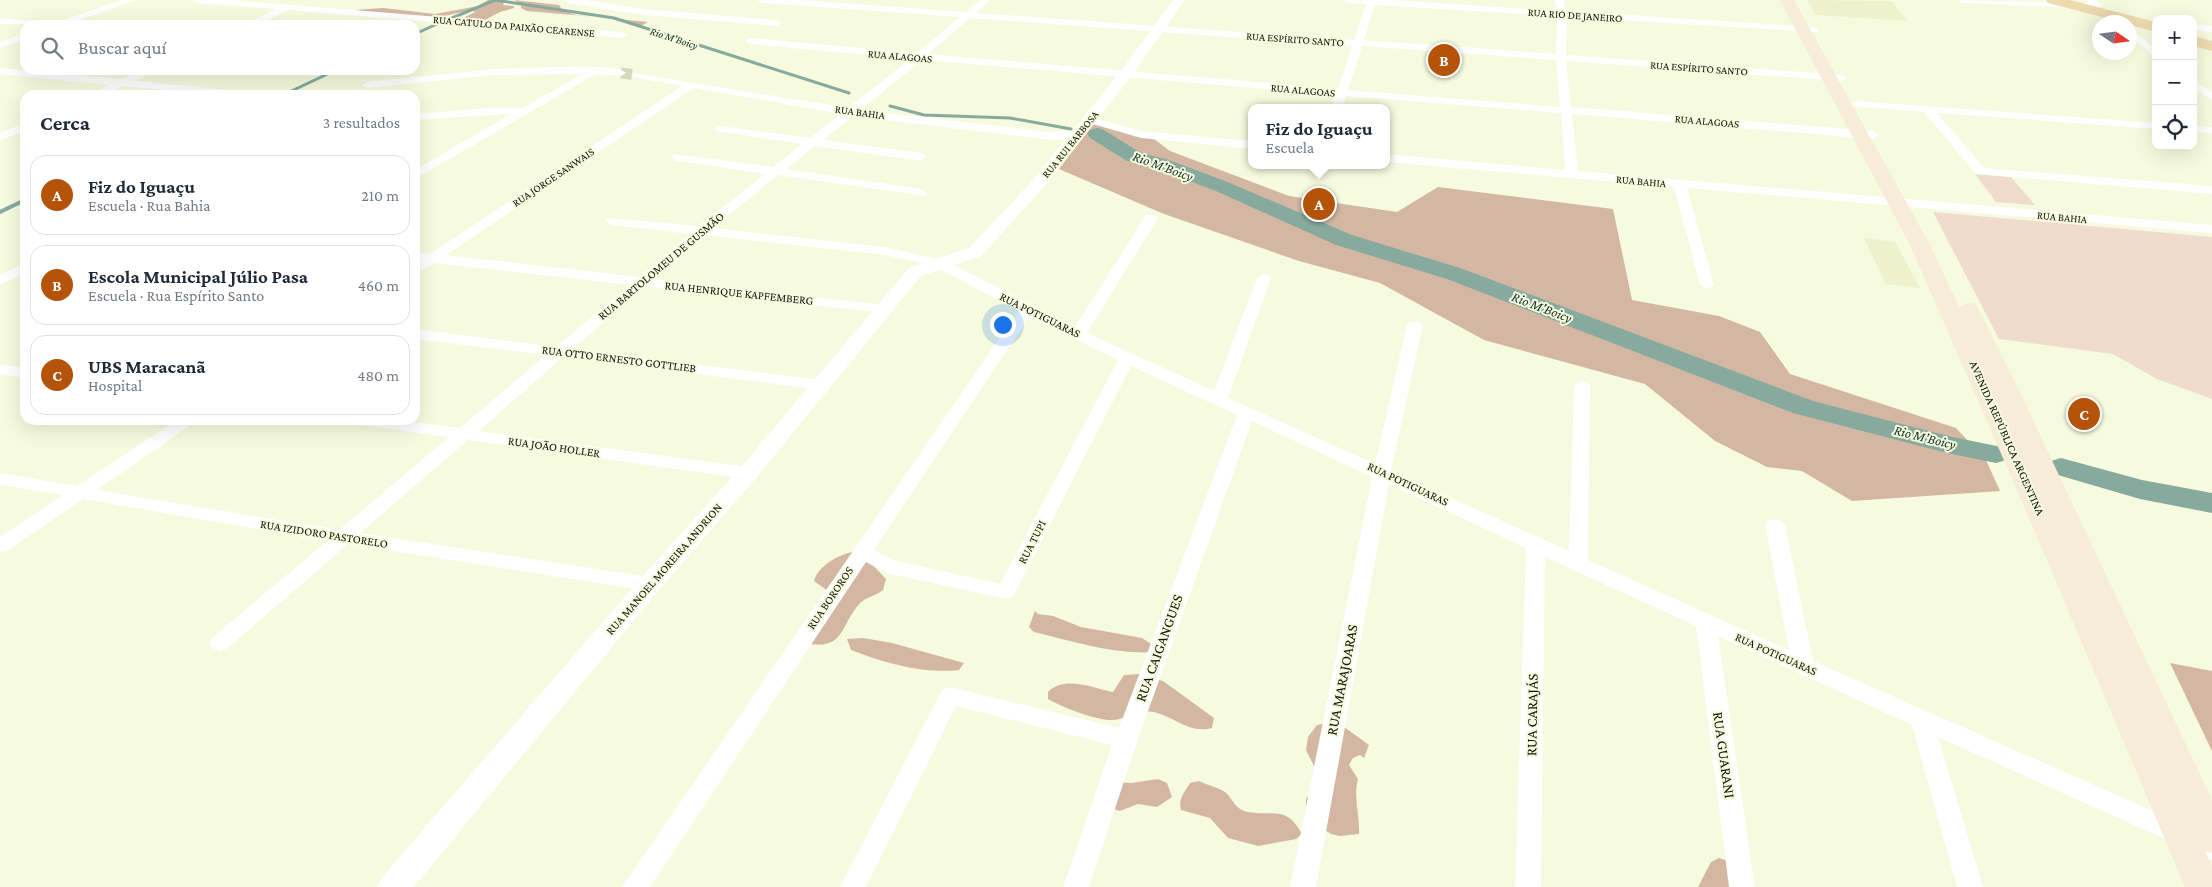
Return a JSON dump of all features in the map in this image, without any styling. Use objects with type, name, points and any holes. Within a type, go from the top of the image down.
[{"type":"main road","name":"AVENIDA REPÚBLICA ARGENTINA","points":[[1787,0],[1808,30],[1904,203],[1938,247],[2012,401],[2212,838]]},
{"type":"main road","name":"AVENIDA REPÚBLICA ARGENTINA","points":[[1796,0],[1808,30]]},
{"type":"main road","points":[[2039,0],[2058,3],[2097,15]]},
{"type":"main road","points":[[2058,3],[2085,3],[2142,26]]},
{"type":"main road","points":[[2197,38],[2212,42]]},
{"type":"main road","points":[[2197,42],[2212,46]]},
{"type":"main road","name":"AVENIDA REPÚBLICA ARGENTINA","points":[[1835,77],[1856,104],[1865,134]]},
{"type":"main road","name":"AVENIDA REPÚBLICA ARGENTINA","points":[[1904,203],[1920,245],[1959,328],[2179,836],[2203,887]]},
{"type":"street","points":[[73,20],[131,0]]},
{"type":"street","name":"RUA CATULO DA PAIXÃO CEARENSE","points":[[196,0],[623,35]]},
{"type":"street","points":[[260,20],[306,0]]},
{"type":"street","points":[[568,0],[644,12],[783,18],[808,2]]},
{"type":"street","name":"RUA ESPÍRITO SANTO","points":[[762,0],[1157,30],[1835,77]]},
{"type":"street","name":"RUA BARTOLOMEU DE GUSMÃO","points":[[220,643],[700,232],[772,172],[851,112],[985,0]]},
{"type":"street","name":"RUA RUI BARBOSA","points":[[941,264],[963,259],[975,252],[1039,183],[1125,75],[1179,0]]},
{"type":"street","name":"RUA RIO DE JANEIRO","points":[[1348,0],[1808,30]]},
{"type":"street","points":[[1559,0],[1562,14],[1561,58],[1572,175]]},
{"type":"street","points":[[1963,0],[2058,3]]},
{"type":"street","points":[[1338,104],[1372,1]]},
{"type":"street","points":[[644,12],[658,4]]},
{"type":"street","name":"RUA ALAGOAS","points":[[783,18],[750,41],[916,58],[1865,134]]},
{"type":"street","points":[[0,21],[20,23]]},
{"type":"street","points":[[2142,26],[2152,46]]},
{"type":"street","points":[[2197,27],[2212,28]]},
{"type":"street","points":[[0,45],[20,38]]},
{"type":"street","points":[[367,85],[476,73],[562,69],[621,73]]},
{"type":"street","points":[[0,70],[20,72]]},
{"type":"street","points":[[420,172],[596,70]]},
{"type":"street","points":[[52,75],[201,90]]},
{"type":"street","points":[[106,90],[139,75]]},
{"type":"street","name":"RUA BAHIA","points":[[642,75],[851,112],[1037,134],[1076,136]]},
{"type":"street","name":"RUA JORGE SANWAIS","points":[[420,266],[690,85]]},
{"type":"street","points":[[2197,86],[2212,97]]},
{"type":"street","points":[[1856,104],[2152,126]]},
{"type":"street","points":[[1928,110],[1980,171],[2212,190]]},
{"type":"street","points":[[420,117],[489,111],[525,111]]},
{"type":"street","points":[[1090,120],[1141,134],[1248,145]]},
{"type":"street","points":[[3,134],[20,128]]},
{"type":"street","points":[[720,129],[921,158]]},
{"type":"street","points":[[2197,129],[2212,130]]},
{"type":"street","points":[[3,134],[20,134]]},
{"type":"street","points":[[678,157],[921,193]]},
{"type":"street","name":"RUA BAHIA","points":[[1390,158],[2212,229]]},
{"type":"street","points":[[420,162],[442,160]]},
{"type":"street","points":[[1680,184],[1707,285]]},
{"type":"street","points":[[1079,333],[1151,218]]},
{"type":"street","name":"RUA POTIGUARAS","points":[[612,221],[886,251],[941,264],[1026,310],[1079,333],[1127,358],[1382,472],[1536,543],[1578,565],[2179,836],[2212,848]]},
{"type":"street","name":"RUA HENRIQUE KAPFEMBERG","points":[[420,257],[884,309]]},
{"type":"street","name":"RUA MANOEL MOREIRA ANDRION","points":[[394,887],[650,584],[748,473],[915,272],[925,267],[941,264]]},
{"type":"street","points":[[0,280],[20,270]]},
{"type":"street","points":[[1220,398],[1264,278]]},
{"type":"street","points":[[0,280],[20,283]]},
{"type":"street","name":"RUA BOROROS","points":[[634,887],[1026,310]]},
{"type":"street","name":"RUA MARAJOARAS","points":[[1303,887],[1382,472],[1415,325]]},
{"type":"street","name":"RUA OTTO ERNESTO GOTTLIEB","points":[[420,335],[822,385]]},
{"type":"street","name":"RUA TUPI","points":[[861,551],[887,566],[1006,592],[1127,358]]},
{"type":"street","points":[[0,369],[20,372]]},
{"type":"street","points":[[1578,565],[1582,386]]},
{"type":"street","name":"RUA CAIGANGUES","points":[[1076,887],[1126,739],[1247,411]]},
{"type":"street","points":[[0,546],[182,425]]},
{"type":"street","name":"RUA JOÃO HOLLER","points":[[397,425],[748,473]]},
{"type":"street","name":"RUA IZIDORO PASTORELO","points":[[0,479],[342,537],[650,584]]},
{"type":"street","points":[[1775,525],[1802,666]]},
{"type":"street","name":"RUA CARAJÁS","points":[[1528,887],[1536,543]]},
{"type":"street","name":"RUA GUARANI","points":[[1706,622],[1742,887]]},
{"type":"street","points":[[853,887],[950,696],[1126,739]]},
{"type":"street","points":[[1922,720],[1970,887]]},
{"type":"shaded area","points":[[488,0],[505,0],[503,5],[514,6],[514,8],[500,12],[483,21],[463,20],[463,18],[475,12],[472,10],[421,21],[355,10],[383,8],[435,14],[478,6]]},
{"type":"shaded area","points":[[514,0],[559,5],[563,11],[576,15],[598,17],[527,11],[521,8],[521,4]]},
{"type":"shaded area","points":[[1807,0],[1891,1],[1908,21],[1816,15]]},
{"type":"shaded area","points":[[609,18],[648,22],[641,26]]},
{"type":"shaded area","points":[[1093,124],[1154,139],[1170,151],[1289,196],[1397,212],[1438,187],[1613,209],[1632,300],[1719,316],[1760,332],[1790,374],[1956,428],[1986,460],[2000,491],[1852,501],[1802,471],[1767,467],[1715,441],[1645,384],[1484,340],[1380,283],[1299,261],[1164,214],[1059,169]]},
{"type":"shaded area","points":[[1975,174],[2011,177],[2035,205],[1996,202]]},
{"type":"shaded area","points":[[1933,212],[2212,237],[2212,399],[2157,379],[2113,354],[1999,339]]},
{"type":"shaded area","points":[[1864,238],[1895,242],[1920,288],[1886,284]]},
{"type":"shaded area","points":[[852,552],[865,557],[886,579],[883,590],[860,603],[834,640],[827,644],[817,645],[803,643],[835,596],[814,581],[816,576],[829,562]]},
{"type":"shaded area","points":[[1035,611],[1038,614],[1053,616],[1081,627],[1142,638],[1154,646],[1153,652],[1108,649],[1034,632],[1029,627]]},
{"type":"shaded area","points":[[863,638],[892,643],[964,663],[959,670],[945,671],[918,669],[890,663],[851,650],[847,639]]},
{"type":"shaded area","points":[[2170,663],[2212,671],[2212,751]]},
{"type":"shaded area","points":[[1140,674],[1163,681],[1214,718],[1212,728],[1196,729],[1162,714],[1149,711],[1106,720],[1080,713],[1048,699],[1048,692],[1062,684],[1079,684],[1113,692],[1124,675]]},
{"type":"shaded area","points":[[1332,722],[1340,724],[1369,745],[1364,758],[1360,755],[1353,758],[1349,765],[1358,779],[1356,793],[1359,834],[1340,836],[1331,834],[1314,823],[1306,807],[1306,799],[1315,786],[1317,772],[1306,750],[1308,737],[1317,725]]},
{"type":"shaded area","points":[[1158,779],[1167,783],[1172,797],[1157,807],[1138,804],[1120,811],[1103,806],[1112,782],[1131,783]]},
{"type":"shaded area","points":[[1199,781],[1225,792],[1238,808],[1244,811],[1277,814],[1290,818],[1302,834],[1296,839],[1258,846],[1228,838],[1210,818],[1181,810],[1181,799],[1190,783]]},
{"type":"shaded area","points":[[1719,858],[1731,862],[1734,887],[1698,887],[1711,862]]},
{"type":"waterway","name":"Rio M'Boicy","points":[[452,18],[495,0],[614,18],[849,93]]},
{"type":"waterway","points":[[420,32],[437,24]]},
{"type":"waterway","points":[[294,90],[325,75]]},
{"type":"waterway","name":"Rio M'Boicy","points":[[890,106],[924,115],[1010,118],[1071,129]]},
{"type":"waterway","name":"Rio M'Boicy","points":[[1097,134],[1134,157],[1162,164],[1223,187],[1344,240],[1455,274],[1803,407],[1947,444],[1996,454]]},
{"type":"waterway","points":[[0,212],[20,202]]},
{"type":"waterway","name":"Rio M'Boicy","points":[[2061,467],[2140,489],[2212,503]]},
{"type":"tunnel","points":[[621,73],[637,75]]},
{"type":"place","name":"Escola Municipal Júlio Pasa","points":[[1444,60]]},
{"type":"place","name":"Fiz do Iguaçu","points":[[1319,204]]},
{"type":"place","name":"UBS Maracanã","points":[[2084,414]]}]
